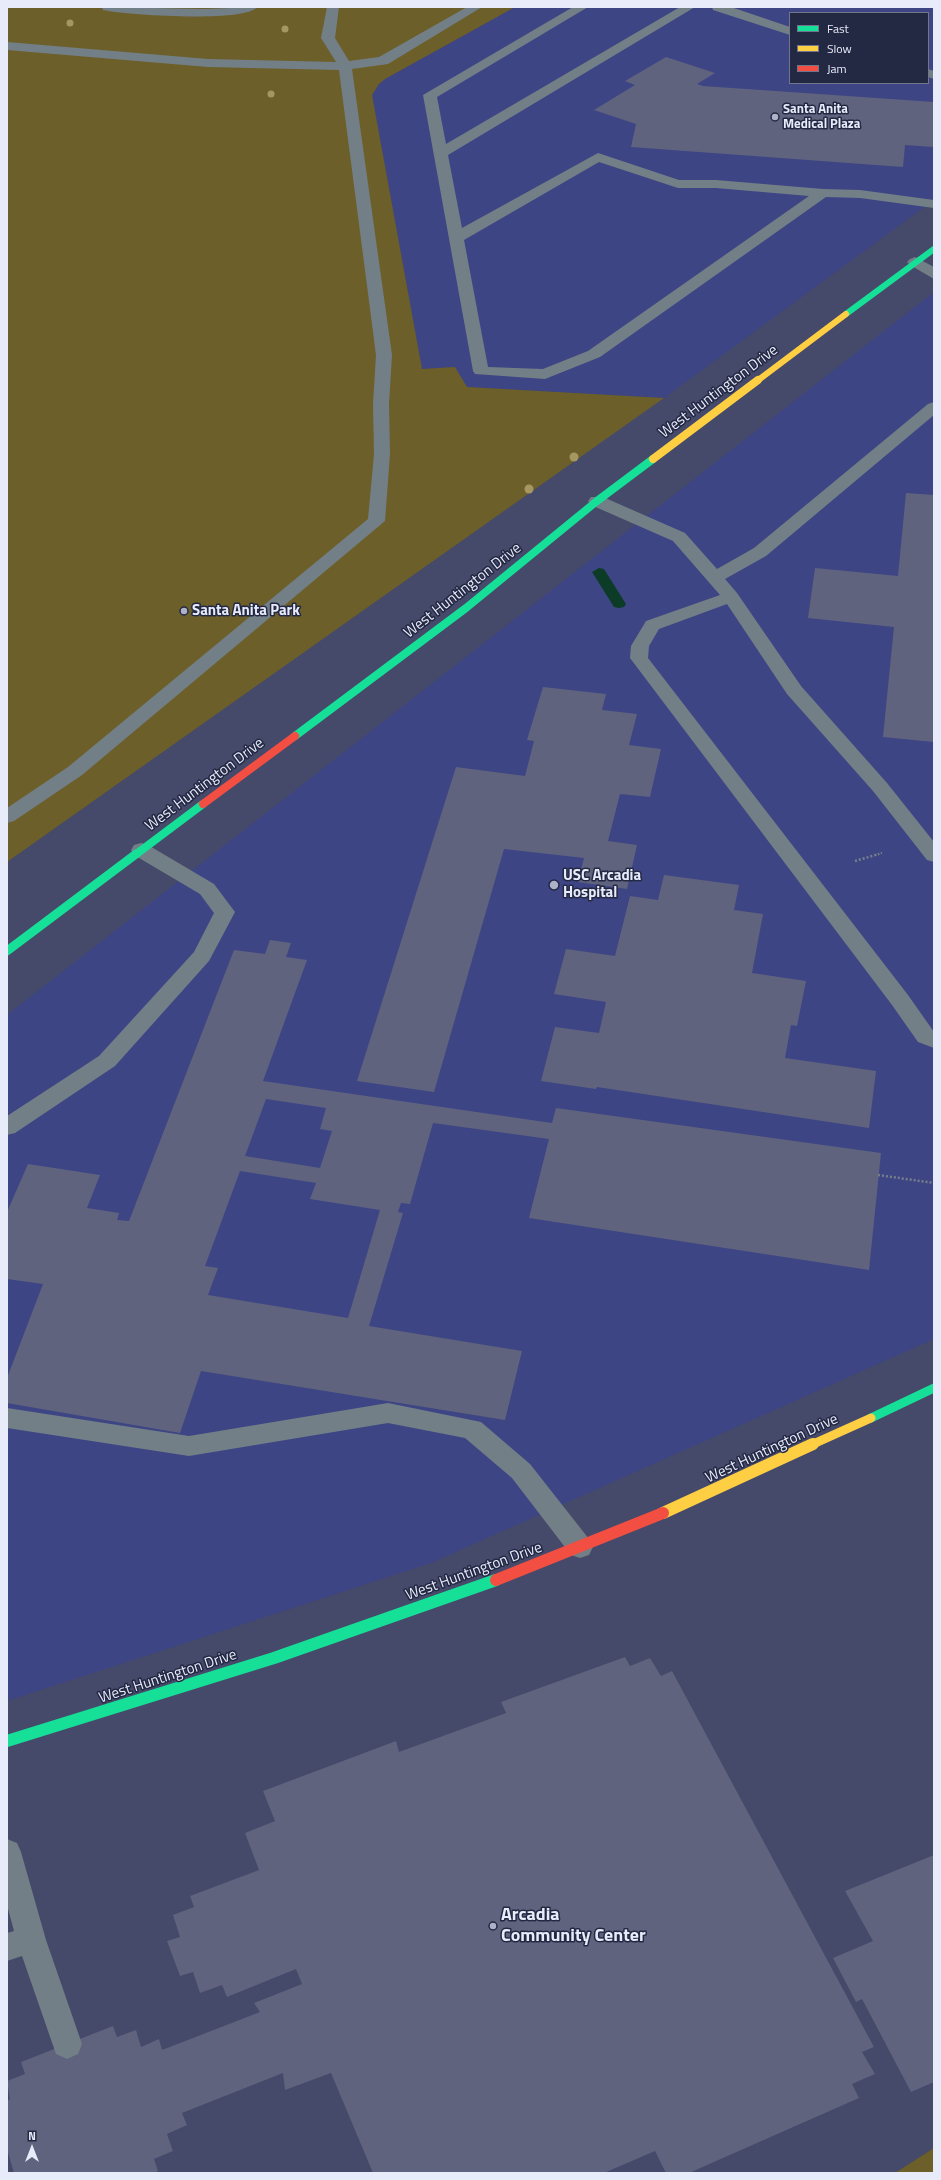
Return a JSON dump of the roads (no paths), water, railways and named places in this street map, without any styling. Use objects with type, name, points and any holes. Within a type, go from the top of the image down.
[{"type":"main road","name":"West Huntington Drive","points":[[7,951],[466,608],[597,501],[934,248]]},
{"type":"main road","name":"West Huntington Drive","points":[[7,1741],[268,1660],[494,1580],[580,1547],[703,1496],[934,1388]]},
{"type":"lane","points":[[108,7],[159,12],[236,12],[252,7]]},
{"type":"lane","points":[[7,817],[75,771],[376,521],[382,454],[381,404],[384,355],[345,66],[328,38],[333,7]]},
{"type":"lane","points":[[7,46],[208,63],[345,66],[383,61],[476,7]]},
{"type":"lane","points":[[582,7],[430,94],[481,371],[545,374],[594,354],[823,193]]},
{"type":"lane","points":[[441,153],[690,7]]},
{"type":"lane","points":[[718,7],[789,31]]},
{"type":"lane","points":[[456,238],[598,157],[678,184],[716,184],[823,193],[860,194],[934,204]]},
{"type":"lane","points":[[915,262],[934,274]]},
{"type":"lane","points":[[716,578],[760,552],[934,407]]},
{"type":"lane","points":[[597,501],[679,537],[731,597],[794,690],[880,787],[934,855]]},
{"type":"lane","points":[[731,597],[652,625],[640,646],[639,658],[900,1000],[926,1037],[934,1040]]},
{"type":"lane","points":[[7,1127],[107,1061],[202,956],[225,912],[208,889],[141,850]]},
{"type":"lane","points":[[7,1418],[189,1446],[388,1413],[472,1429],[521,1471],[580,1547]]},
{"type":"lane","points":[[7,1852],[19,1944],[67,2044]]},
{"type":"waterway","points":[[599,572],[619,604]]},
{"type":"place","name":"Santa Anita Medical Plaza","points":[[775,117]]},
{"type":"place","name":"Santa Anita Park","points":[[184,611]]},
{"type":"place","name":"USC Arcadia Hospital","points":[[554,885]]},
{"type":"place","name":"Arcadia Community Center","points":[[493,1926]]}]
